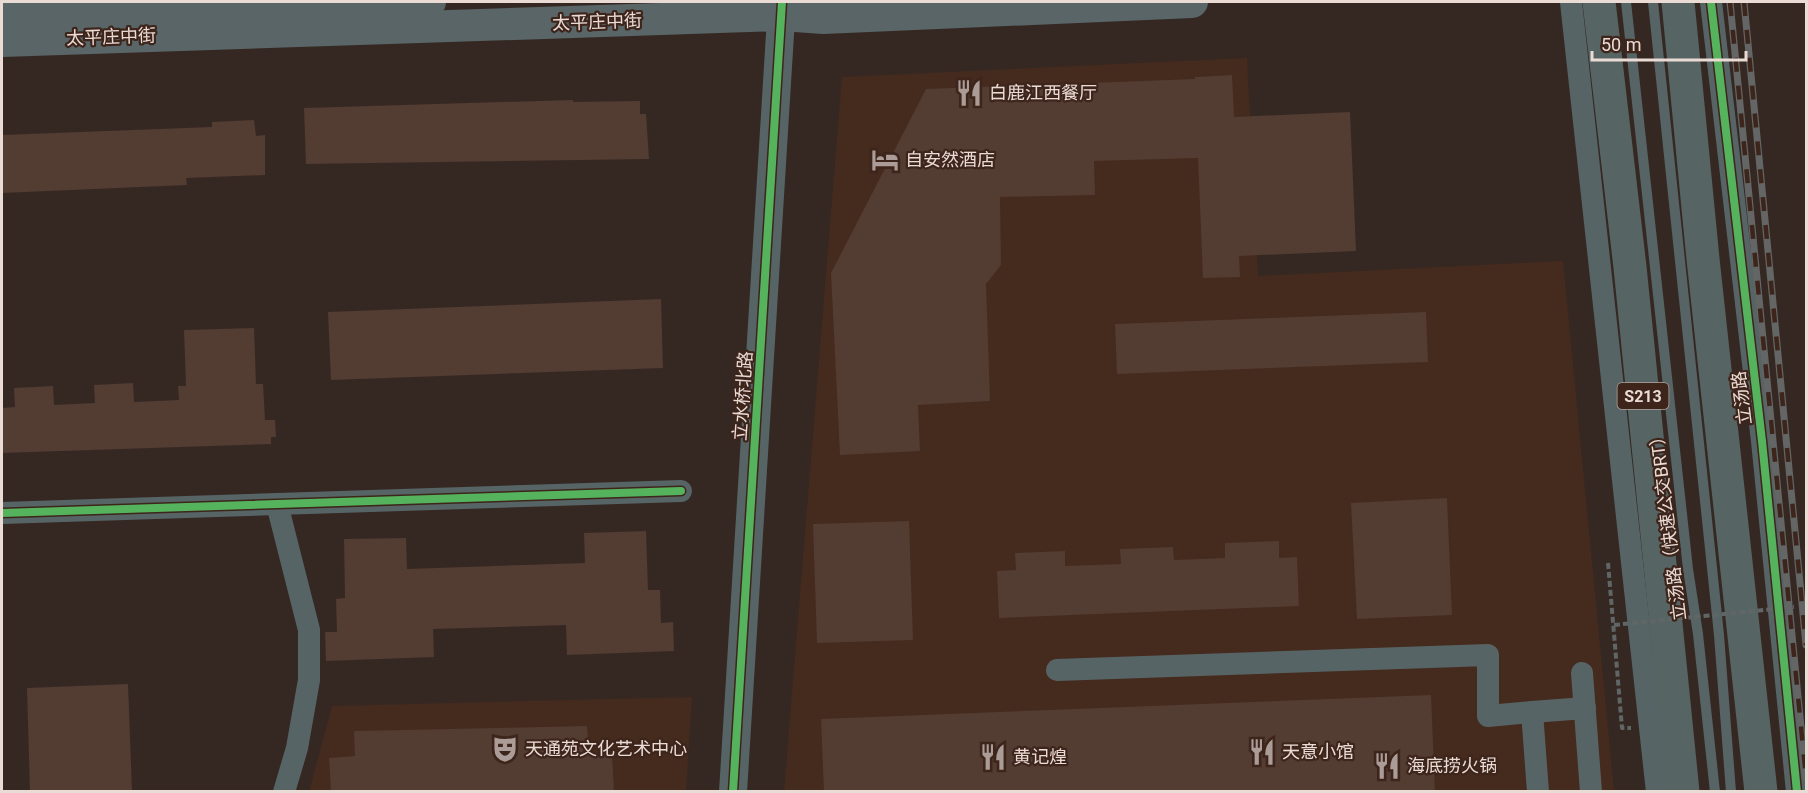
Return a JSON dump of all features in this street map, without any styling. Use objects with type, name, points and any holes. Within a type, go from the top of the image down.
[{"type":"main road","name":"太平庄中街","points":[[2,15],[430,2]]},
{"type":"main road","name":"太平庄中街","points":[[2,41],[782,8],[823,18],[1192,2]]},
{"type":"main road","name":"S213","points":[[1599,2],[1630,267],[1683,792]]},
{"type":"main road","name":"立汤路","points":[[1678,2],[1702,259],[1761,792]]},
{"type":"street","name":"S213","points":[[1570,2],[1657,792]]},
{"type":"street","name":"立汤路","points":[[1711,2],[1762,441],[1797,792]]},
{"type":"street","name":"立水桥北路","points":[[734,792],[782,8]]},
{"type":"street","points":[[2,513],[681,491]]},
{"type":"street","points":[[277,504],[309,630],[309,680],[297,748],[284,792]]},
{"type":"street","points":[[1057,670],[1488,655],[1488,717],[1585,708]]},
{"type":"street","points":[[1582,673],[1591,792]]},
{"type":"street","points":[[1532,712],[1538,792]]},
{"type":"lane","name":"立汤路（快速公交BRT）","points":[[1626,2],[1685,546],[1698,634],[1715,792]]},
{"type":"lane","name":"立汤路（快速公交BRT）","points":[[1653,2],[1719,635],[1731,792]]},
{"type":"path","points":[[1622,728],[1614,625],[1794,607]]},
{"type":"shaded area","points":[[1247,58],[1258,276],[1563,261],[1614,791],[784,792],[842,77]]},
{"type":"shaded area","name":"天通苑文化艺术中心","points":[[692,697],[686,791],[309,792],[332,706]]},
{"type":"building","points":[[1232,75],[1234,117],[1350,112],[1356,251],[1239,256],[1240,277],[1203,278],[1198,158],[1094,161],[1095,195],[1000,197],[1001,265],[986,284],[990,401],[918,405],[920,451],[840,455],[831,273],[926,89],[1195,79],[1195,77]]},
{"type":"building","points":[[573,100],[573,102],[640,101],[640,114],[646,114],[649,159],[306,164],[304,108]]},
{"type":"building","points":[[254,120],[256,136],[265,135],[265,175],[186,178],[187,185],[2,193],[2,135],[212,127],[212,122]]},
{"type":"building","points":[[661,299],[663,368],[331,380],[328,312]]},
{"type":"building","points":[[1426,312],[1428,362],[1117,374],[1115,324]]},
{"type":"building","points":[[254,328],[256,384],[263,384],[265,420],[275,420],[276,437],[271,437],[271,444],[2,453],[2,408],[15,407],[14,388],[53,386],[54,405],[95,403],[94,385],[133,383],[134,402],[179,400],[178,386],[186,386],[184,330]]},
{"type":"building","points":[[1447,498],[1452,615],[1357,619],[1351,503]]},
{"type":"building","points":[[909,521],[913,640],[817,643],[813,524]]},
{"type":"building","points":[[646,531],[648,590],[660,590],[661,623],[673,622],[674,651],[567,655],[566,625],[433,629],[434,657],[326,661],[325,632],[337,632],[336,599],[345,598],[344,539],[406,538],[407,569],[585,563],[584,533]]},
{"type":"building","points":[[1279,541],[1279,558],[1297,557],[1299,606],[999,618],[997,571],[1016,570],[1015,553],[1065,551],[1065,566],[1121,564],[1120,549],[1173,547],[1174,560],[1225,558],[1225,543]]},
{"type":"building","points":[[128,684],[132,792],[30,792],[27,688]]},
{"type":"building","points":[[1431,695],[1435,792],[824,792],[821,719]]},
{"type":"building","points":[[587,726],[589,755],[612,754],[614,792],[331,792],[329,758],[355,756],[354,731]]},
{"type":"railway","points":[[1730,2],[1806,778]]},
{"type":"railway","points":[[1744,2],[1806,645]]},
{"type":"cycle path","points":[[733,792],[782,2]]},
{"type":"cycle path","points":[[1711,2],[1762,441],[1797,792]]},
{"type":"cycle path","points":[[2,513],[681,491]]},
{"type":"place","name":"白鹿江西餐厅","points":[[969,93]]},
{"type":"place","name":"自安然酒店","points":[[885,160]]},
{"type":"place","name":"天通苑文化艺术中心","points":[[505,749]]},
{"type":"place","name":"天意小馆","points":[[1262,752]]},
{"type":"place","name":"黄记煌","points":[[993,757]]},
{"type":"place","name":"海底捞火锅","points":[[1387,766]]}]
